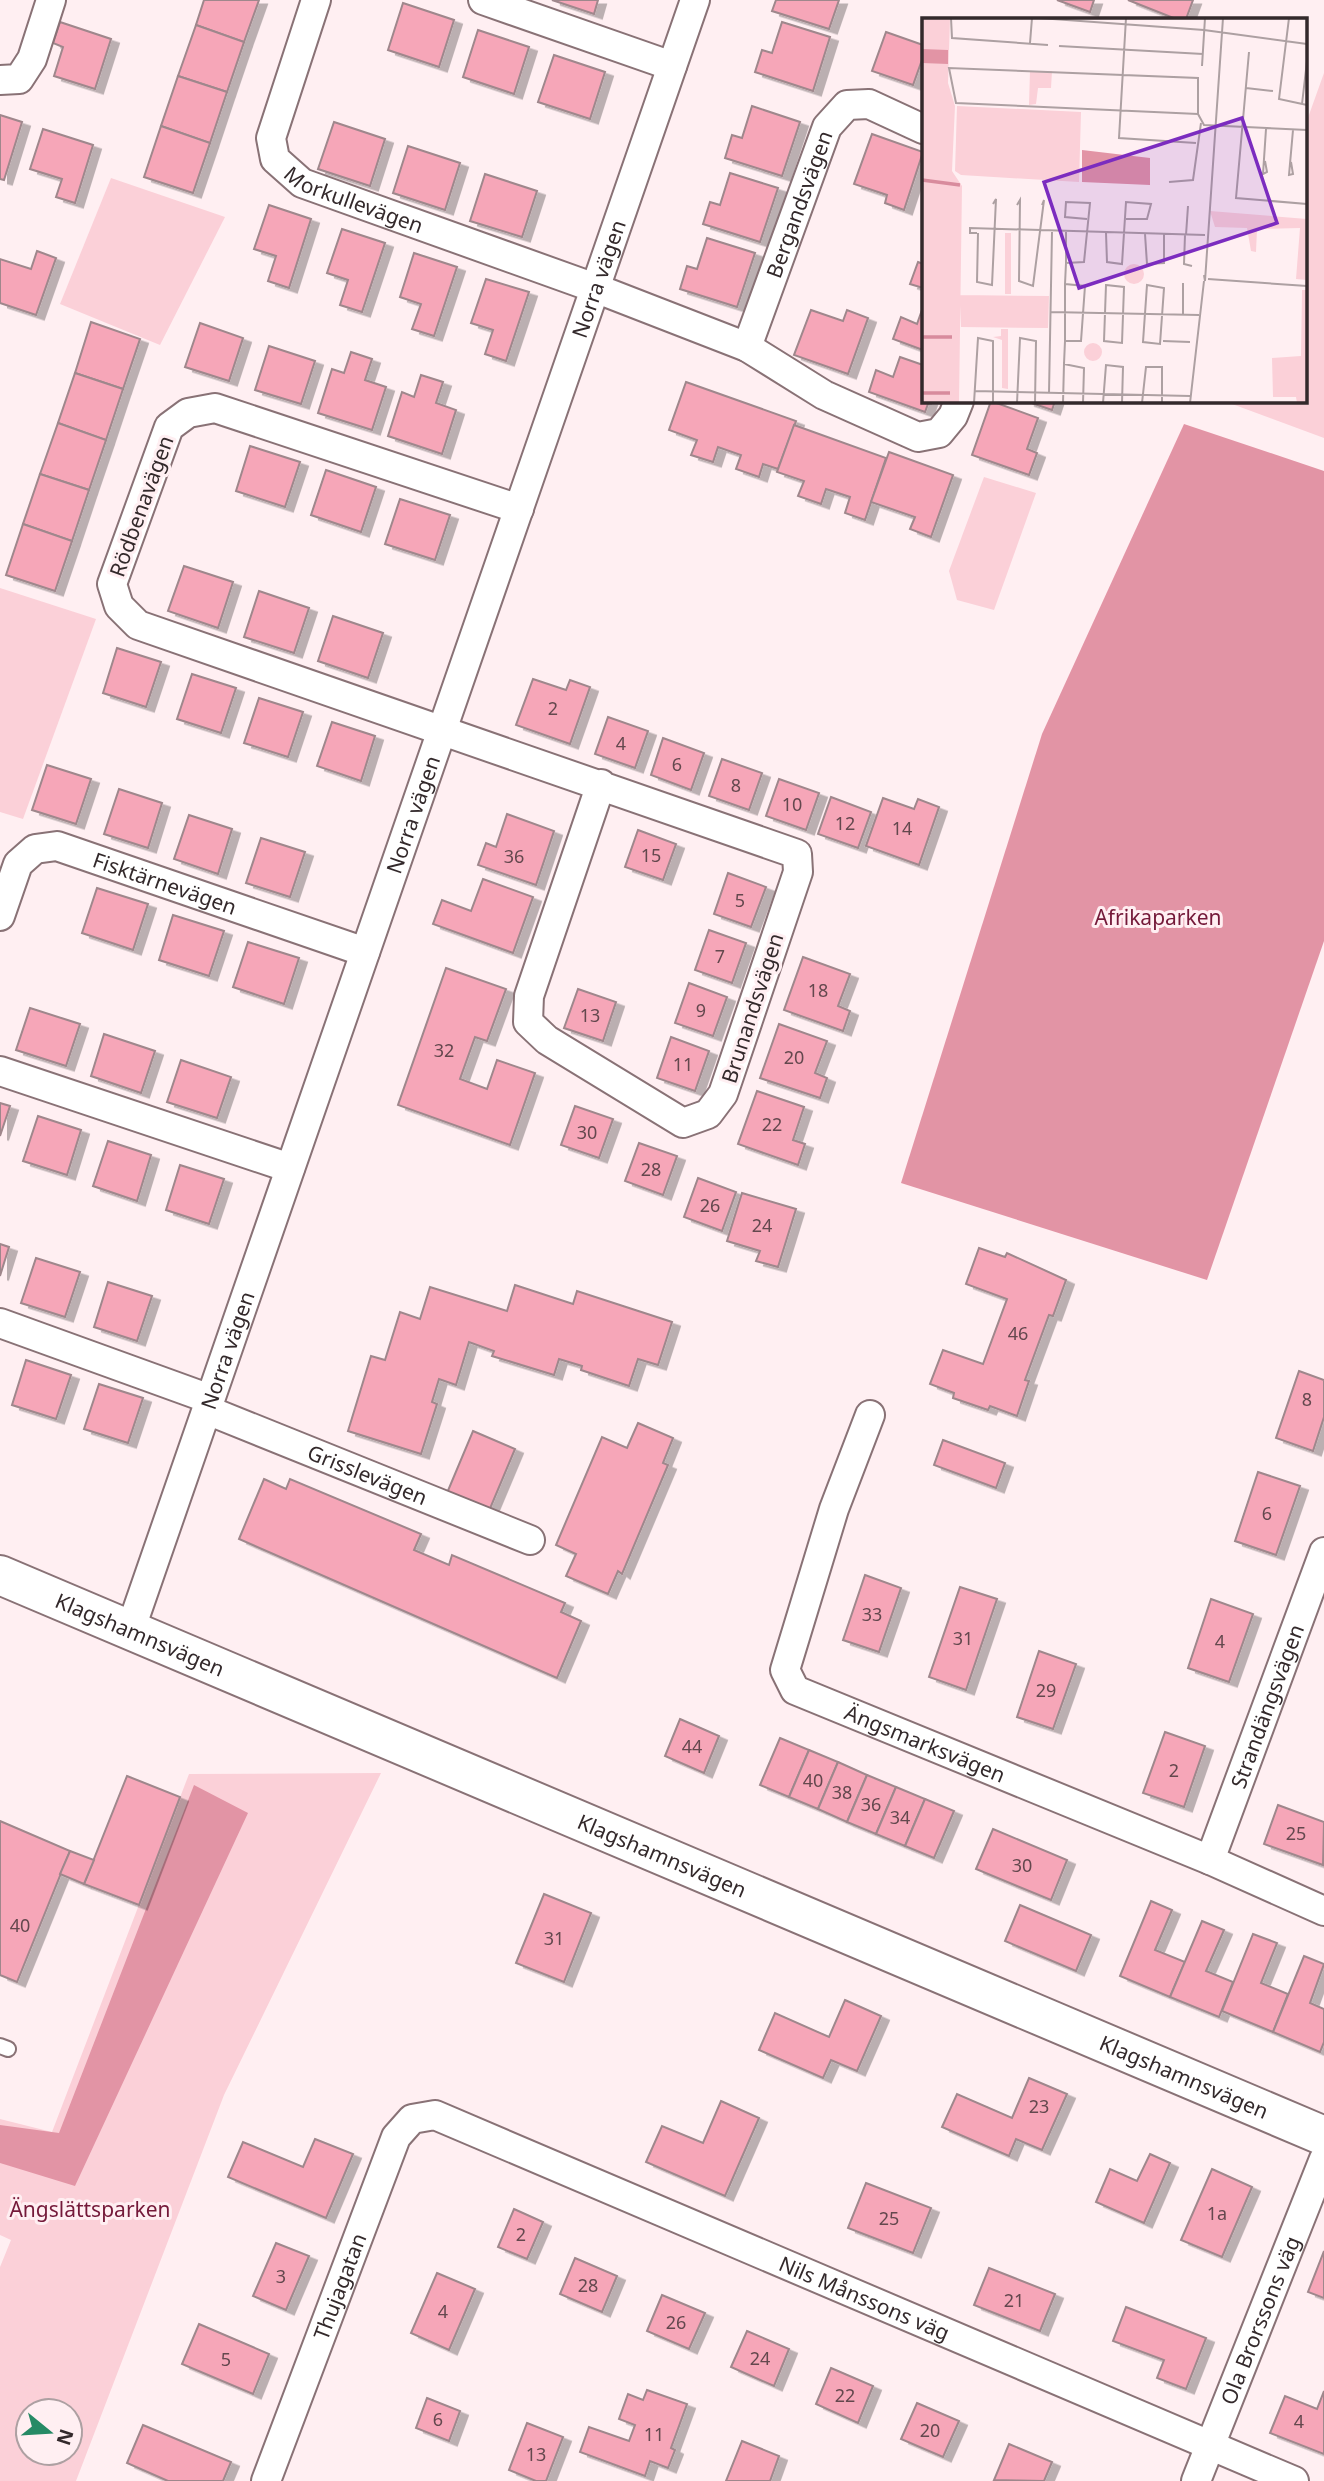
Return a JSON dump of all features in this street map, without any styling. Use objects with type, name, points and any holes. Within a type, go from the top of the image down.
[{"type":"street","points":[[0,79],[19,79],[33,59],[51,0]]},
{"type":"street","name":"Morkullevägen","points":[[316,0],[271,138],[275,159],[302,183],[595,288]]},
{"type":"street","points":[[483,0],[672,66]]},
{"type":"street","name":"Norra vägen","points":[[131,1628],[695,0]]},
{"type":"street","name":"Bergandsvägen","points":[[747,347],[827,127],[847,105],[869,104],[922,128]]},
{"type":"street","points":[[595,288],[747,347],[824,395],[918,437],[939,433],[953,416],[959,402]]},
{"type":"street","name":"Rödbenavägen","points":[[442,730],[138,625],[119,606],[112,584],[169,427],[188,413],[215,408],[519,509]]},
{"type":"street","name":"Brunandsvägen","points":[[442,730],[601,784],[797,854],[798,872],[723,1094],[708,1114],[683,1123],[547,1040],[528,1022],[529,996],[601,784]]},
{"type":"street","name":"Fisktärnevägen","points":[[0,916],[18,864],[35,849],[57,846],[365,952]]},
{"type":"street","points":[[0,1071],[290,1168]]},
{"type":"street","name":"Grisslevägen","points":[[0,1323],[209,1404],[530,1540]]},
{"type":"street","name":"Ängsmarksvägen","points":[[870,1415],[834,1509],[785,1670],[796,1690],[1210,1860],[1324,1911]]},
{"type":"street","name":"Strandängsvägen","points":[[1210,1860],[1324,1552]]},
{"type":"street","name":"Klagshamnsvägen","points":[[0,1575],[131,1628],[1324,2136]]},
{"type":"street","name":"Nils Månssons väg","points":[[435,2115],[1294,2481]]},
{"type":"street","name":"Thujagatan","points":[[267,2481],[396,2137],[412,2119],[435,2115]]},
{"type":"street","name":"Ola Brorssons väg","points":[[1196,2481],[1324,2159]]},
{"type":"green space","points":[[1324,73],[1324,438],[1227,402],[1306,402],[1306,123]]},
{"type":"green space","points":[[111,178],[225,217],[160,345],[60,304]]},
{"type":"green space","name":"Afrikaparken","points":[[1184,424],[1324,471],[1324,941],[1207,1280],[901,1183],[1042,734]]},
{"type":"green space","points":[[984,477],[1036,493],[994,610],[957,600],[949,571]]},
{"type":"green space","points":[[0,588],[96,619],[23,819],[0,812]]},
{"type":"green space","name":"Ängslättsparken","points":[[381,1773],[224,2095],[84,2460],[84,2397],[14,2397],[14,2467],[81,2467],[76,2481],[0,2481],[0,2267],[11,2240],[0,2235],[0,2119],[52,2132],[189,1774]]},
{"type":"green space","points":[[194,1785],[248,1813],[75,2186],[0,2163],[0,2125],[59,2133]]},
{"type":"building","points":[[204,0],[259,0],[244,42],[196,25]]},
{"type":"building","points":[[552,0],[598,0],[594,14]]},
{"type":"building","points":[[776,0],[839,0],[829,29],[772,11]]},
{"type":"building","points":[[1057,0],[1094,0],[1090,12]]},
{"type":"building","points":[[1128,0],[1193,0],[1186,18],[1173,18]]},
{"type":"building","points":[[403,3],[454,20],[439,67],[388,50]]},
{"type":"building","points":[[60,22],[111,39],[95,89],[54,76],[63,47],[53,43]]},
{"type":"building","points":[[782,22],[830,37],[813,91],[755,72],[762,50],[772,53]]},
{"type":"building","points":[[196,25],[244,42],[227,92],[178,76]]},
{"type":"building","points":[[478,30],[529,47],[514,94],[463,77]]},
{"type":"building","points":[[886,32],[922,45],[922,60],[913,85],[872,71]]},
{"type":"building","points":[[554,55],[605,72],[590,119],[538,102]]},
{"type":"building","points":[[178,76],[227,92],[210,143],[161,126]]},
{"type":"building","points":[[752,106],[800,122],[782,176],[725,158],[732,135],[742,138]]},
{"type":"building","points":[[0,115],[22,122],[4,180],[0,179]]},
{"type":"building","points":[[334,122],[385,139],[370,186],[318,169]]},
{"type":"building","points":[[161,126],[210,143],[193,193],[144,177]]},
{"type":"building","points":[[43,129],[93,145],[75,203],[56,197],[62,179],[30,169]]},
{"type":"building","points":[[872,134],[922,152],[904,210],[885,203],[887,195],[854,184]]},
{"type":"building","points":[[408,146],[460,163],[445,210],[393,193]]},
{"type":"building","points":[[730,173],[778,188],[760,242],[703,224],[710,202],[720,205]]},
{"type":"building","points":[[485,174],[537,191],[522,237],[470,221]]},
{"type":"building","points":[[269,205],[311,219],[289,288],[268,281],[276,256],[254,249]]},
{"type":"building","points":[[342,229],[385,243],[362,312],[340,305],[348,280],[327,273]]},
{"type":"building","points":[[707,238],[755,253],[737,307],[680,289],[687,266],[697,269]]},
{"type":"building","points":[[37,251],[56,258],[36,315],[0,303],[0,259],[31,269]]},
{"type":"building","points":[[414,253],[457,267],[434,336],[412,329],[421,304],[400,297]]},
{"type":"building","points":[[918,262],[922,264],[922,288],[910,284]]},
{"type":"building","points":[[486,279],[529,292],[506,361],[485,354],[493,330],[471,323]]},
{"type":"building","points":[[811,310],[843,321],[847,310],[868,318],[848,374],[794,355]]},
{"type":"building","points":[[922,310],[922,350],[893,339],[901,317],[917,324]]},
{"type":"building","points":[[91,322],[140,339],[123,389],[75,373]]},
{"type":"building","points":[[200,323],[243,338],[229,381],[185,367]]},
{"type":"building","points":[[269,346],[315,361],[301,404],[255,390]]},
{"type":"building","points":[[351,352],[372,359],[365,380],[386,387],[372,430],[318,413],[332,369],[344,373]]},
{"type":"building","points":[[900,357],[922,365],[922,402],[929,402],[925,412],[869,392],[876,370],[893,377]]},
{"type":"building","points":[[75,373],[123,389],[106,440],[58,423]]},
{"type":"building","points":[[421,375],[443,382],[436,403],[456,410],[442,454],[388,436],[402,392],[414,397]]},
{"type":"building","points":[[686,382],[796,421],[778,469],[763,464],[759,477],[736,469],[741,455],[718,447],[713,462],[691,455],[697,440],[669,430]]},
{"type":"building","points":[[991,402],[1038,418],[1027,449],[1037,453],[1029,475],[972,455]]},
{"type":"building","points":[[1029,402],[1055,402],[1052,410]]},
{"type":"building","points":[[58,423],[106,440],[89,490],[40,474]]},
{"type":"building","points":[[794,425],[886,458],[865,520],[845,513],[850,497],[826,489],[821,504],[798,496],[804,481],[777,472]]},
{"type":"building","points":[[250,446],[300,462],[285,507],[236,491]]},
{"type":"building","points":[[889,452],[953,475],[931,537],[910,529],[915,517],[871,502]]},
{"type":"building","points":[[326,470],[376,487],[361,532],[311,515]]},
{"type":"building","points":[[40,474],[89,490],[72,541],[23,524]]},
{"type":"building","points":[[400,499],[450,515],[435,560],[385,544]]},
{"type":"building","points":[[23,524],[72,541],[55,591],[6,575]]},
{"type":"building","points":[[184,566],[233,582],[218,628],[168,611]]},
{"type":"building","points":[[259,591],[309,608],[294,653],[244,637]]},
{"type":"building","points":[[333,616],[383,633],[368,678],[318,661]]},
{"type":"building","points":[[117,648],[161,662],[146,707],[103,693]]},
{"type":"building","points":[[192,674],[236,688],[221,733],[177,719]]},
{"type":"building","points":[[533,679],[566,690],[570,680],[590,687],[570,744],[516,725]]},
{"type":"building","points":[[259,698],[303,712],[288,757],[244,743]]},
{"type":"building","points":[[608,717],[648,731],[635,768],[595,754]]},
{"type":"building","points":[[332,722],[375,736],[361,781],[317,766]]},
{"type":"building","points":[[663,738],[704,753],[691,790],[651,775]]},
{"type":"building","points":[[722,759],[762,773],[749,810],[709,796]]},
{"type":"building","points":[[47,765],[91,779],[76,824],[32,810]]},
{"type":"building","points":[[779,779],[819,793],[806,830],[766,816]]},
{"type":"building","points":[[119,789],[162,803],[148,848],[104,834]]},
{"type":"building","points":[[831,797],[871,812],[858,848],[818,834]]},
{"type":"building","points":[[883,798],[914,809],[918,799],[939,807],[919,865],[866,846]]},
{"type":"building","points":[[507,814],[554,831],[536,885],[478,865],[486,843],[496,847]]},
{"type":"building","points":[[189,815],[232,829],[218,874],[174,859]]},
{"type":"building","points":[[638,830],[676,844],[663,880],[625,867]]},
{"type":"building","points":[[261,838],[305,852],[290,897],[246,883]]},
{"type":"building","points":[[728,873],[766,887],[751,927],[714,914]]},
{"type":"building","points":[[483,879],[533,897],[513,953],[433,924],[442,900],[471,911]]},
{"type":"building","points":[[97,888],[148,904],[133,950],[82,933]]},
{"type":"building","points":[[173,915],[224,931],[209,976],[159,960]]},
{"type":"building","points":[[709,930],[746,943],[732,983],[695,970]]},
{"type":"building","points":[[248,942],[299,958],[284,1004],[233,987]]},
{"type":"building","points":[[803,957],[850,974],[838,1006],[850,1011],[843,1031],[784,1010]]},
{"type":"building","points":[[446,968],[506,989],[487,1041],[475,1037],[460,1079],[487,1089],[497,1060],[535,1073],[510,1145],[398,1105]]},
{"type":"building","points":[[689,983],[727,997],[713,1036],[675,1023]]},
{"type":"building","points":[[578,989],[616,1002],[603,1041],[564,1028]]},
{"type":"building","points":[[30,1008],[80,1024],[66,1066],[16,1050]]},
{"type":"building","points":[[779,1024],[827,1041],[815,1073],[827,1078],[820,1098],[760,1078]]},
{"type":"building","points":[[104,1034],[155,1051],[141,1093],[91,1076]]},
{"type":"building","points":[[671,1037],[709,1051],[695,1091],[657,1078]]},
{"type":"building","points":[[181,1060],[231,1077],[217,1118],[167,1102]]},
{"type":"building","points":[[757,1091],[804,1107],[793,1140],[805,1144],[798,1165],[738,1144]]},
{"type":"building","points":[[0,1103],[10,1106],[0,1136]]},
{"type":"building","points":[[575,1106],[613,1119],[599,1158],[561,1145]]},
{"type":"building","points":[[38,1116],[81,1130],[67,1175],[23,1161]]},
{"type":"building","points":[[108,1141],[151,1155],[137,1201],[93,1186]]},
{"type":"building","points":[[639,1143],[677,1156],[663,1195],[625,1181]]},
{"type":"building","points":[[180,1165],[224,1179],[209,1224],[166,1210]]},
{"type":"building","points":[[698,1178],[736,1192],[722,1231],[684,1217]]},
{"type":"building","points":[[742,1193],[796,1209],[778,1267],[756,1261],[760,1251],[727,1241]]},
{"type":"building","points":[[0,1244],[9,1247],[0,1276]]},
{"type":"building","points":[[979,1248],[1005,1257],[1007,1253],[1066,1280],[1053,1316],[1049,1315],[1025,1380],[1029,1381],[1017,1416],[990,1406],[988,1410],[953,1398],[954,1393],[930,1384],[943,1350],[983,1364],[1007,1299],[966,1284]]},
{"type":"building","points":[[36,1258],[80,1272],[65,1317],[21,1303]]},
{"type":"building","points":[[108,1282],[152,1296],[137,1341],[94,1327]]},
{"type":"building","points":[[515,1285],[573,1304],[577,1291],[672,1322],[658,1365],[638,1359],[629,1386],[581,1370],[582,1366],[559,1359],[554,1375],[492,1356],[494,1351],[469,1342],[456,1385],[439,1379],[432,1402],[437,1404],[421,1454],[348,1431],[371,1356],[385,1360],[400,1312],[420,1319],[430,1287],[507,1311]]},
{"type":"building","points":[[26,1360],[71,1375],[56,1419],[12,1405]]},
{"type":"building","points":[[1299,1371],[1324,1380],[1324,1417],[1313,1451],[1276,1438]]},
{"type":"building","points":[[99,1384],[143,1398],[128,1443],[84,1429]]},
{"type":"building","points":[[638,1423],[673,1438],[663,1463],[668,1465],[622,1574],[618,1571],[608,1594],[566,1576],[576,1554],[556,1545],[602,1437],[627,1448]]},
{"type":"building","points":[[473,1431],[515,1449],[489,1511],[447,1493]]},
{"type":"building","points":[[943,1440],[1005,1463],[996,1488],[934,1465]]},
{"type":"building","points":[[1258,1472],[1300,1486],[1276,1555],[1235,1541]]},
{"type":"building","points":[[264,1479],[286,1489],[290,1479],[421,1534],[414,1550],[449,1565],[452,1555],[565,1603],[561,1612],[581,1621],[557,1678],[239,1539]]},
{"type":"building","points":[[865,1575],[901,1588],[879,1652],[843,1640]]},
{"type":"building","points":[[960,1587],[997,1599],[966,1690],[929,1677]]},
{"type":"building","points":[[1211,1599],[1253,1614],[1229,1682],[1188,1668]]},
{"type":"building","points":[[1039,1651],[1076,1664],[1053,1729],[1017,1717]]},
{"type":"building","points":[[680,1719],[719,1736],[704,1773],[665,1756]]},
{"type":"building","points":[[1165,1732],[1205,1746],[1184,1807],[1143,1793]]},
{"type":"building","points":[[780,1738],[809,1750],[789,1797],[760,1785]]},
{"type":"building","points":[[809,1750],[838,1762],[818,1809],[789,1797]]},
{"type":"building","points":[[838,1762],[867,1775],[847,1822],[818,1809]]},
{"type":"building","points":[[867,1775],[896,1787],[876,1834],[847,1822]]},
{"type":"building","points":[[127,1776],[180,1797],[139,1905],[84,1884]]},
{"type":"building","points":[[896,1787],[925,1799],[905,1846],[876,1834]]},
{"type":"building","points":[[925,1799],[954,1811],[934,1858],[905,1846]]},
{"type":"building","points":[[1278,1805],[1324,1822],[1323,1865],[1264,1844]]},
{"type":"building","points":[[0,1821],[70,1851],[17,1982],[0,1975]]},
{"type":"building","points":[[993,1829],[1067,1860],[1051,1900],[976,1869]]},
{"type":"building","points":[[70,1851],[94,1860],[84,1884],[60,1874]]},
{"type":"building","points":[[544,1894],[591,1913],[564,1982],[516,1963]]},
{"type":"building","points":[[1151,1901],[1172,1910],[1155,1950],[1185,1962],[1170,1997],[1120,1976]]},
{"type":"building","points":[[1020,1905],[1091,1935],[1076,1971],[1005,1941]]},
{"type":"building","points":[[1202,1921],[1224,1930],[1206,1971],[1233,1982],[1219,2017],[1170,1997]]},
{"type":"building","points":[[1253,1934],[1277,1943],[1261,1983],[1288,1994],[1273,2032],[1222,2011]]},
{"type":"building","points":[[1304,1956],[1324,1964],[1310,2003],[1324,2009],[1324,2042],[1320,2052],[1273,2032]]},
{"type":"building","points":[[845,2000],[881,2016],[857,2071],[831,2060],[823,2078],[759,2050],[775,2013],[829,2037]]},
{"type":"building","points":[[1029,2078],[1067,2094],[1042,2150],[1016,2139],[1009,2156],[942,2127],[957,2094],[1012,2118]]},
{"type":"building","points":[[721,2101],[759,2118],[725,2196],[646,2162],[662,2126],[703,2143]]},
{"type":"building","points":[[315,2139],[353,2154],[326,2218],[228,2177],[243,2142],[303,2167]]},
{"type":"building","points":[[1150,2154],[1170,2163],[1144,2223],[1096,2202],[1110,2169],[1137,2181]]},
{"type":"building","points":[[1212,2169],[1252,2187],[1222,2257],[1181,2240]]},
{"type":"building","points":[[866,2183],[931,2208],[913,2253],[848,2228]]},
{"type":"building","points":[[514,2209],[543,2222],[527,2259],[498,2247]]},
{"type":"building","points":[[276,2243],[309,2256],[286,2310],[253,2296]]},
{"type":"building","points":[[1324,2251],[1324,2298],[1308,2292]]},
{"type":"building","points":[[575,2258],[617,2276],[602,2312],[560,2294]]},
{"type":"building","points":[[989,2268],[1055,2294],[1040,2331],[974,2305]]},
{"type":"building","points":[[437,2273],[475,2289],[449,2350],[411,2333]]},
{"type":"building","points":[[662,2295],[705,2313],[689,2349],[647,2331]]},
{"type":"building","points":[[1126,2307],[1206,2338],[1186,2389],[1157,2378],[1164,2360],[1113,2341]]},
{"type":"building","points":[[199,2324],[269,2354],[253,2394],[182,2364]]},
{"type":"building","points":[[747,2331],[789,2349],[774,2386],[731,2367]]},
{"type":"building","points":[[831,2368],[873,2386],[858,2423],[816,2404]]},
{"type":"building","points":[[647,2390],[687,2404],[671,2448],[675,2450],[668,2468],[650,2461],[645,2476],[580,2452],[589,2427],[629,2441],[635,2425],[619,2419],[628,2394],[643,2400]]},
{"type":"building","points":[[1324,2391],[1324,2454],[1270,2433],[1285,2396],[1317,2409]]},
{"type":"building","points":[[427,2398],[460,2411],[449,2441],[416,2428]]},
{"type":"building","points":[[917,2403],[959,2421],[943,2457],[901,2439]]},
{"type":"building","points":[[527,2423],[563,2437],[546,2481],[536,2481],[509,2470]]},
{"type":"building","points":[[143,2425],[231,2462],[223,2481],[168,2481],[127,2463]]},
{"type":"building","points":[[742,2441],[779,2456],[770,2481],[726,2481]]},
{"type":"building","points":[[1009,2444],[1052,2462],[1044,2481],[994,2480]]}]
